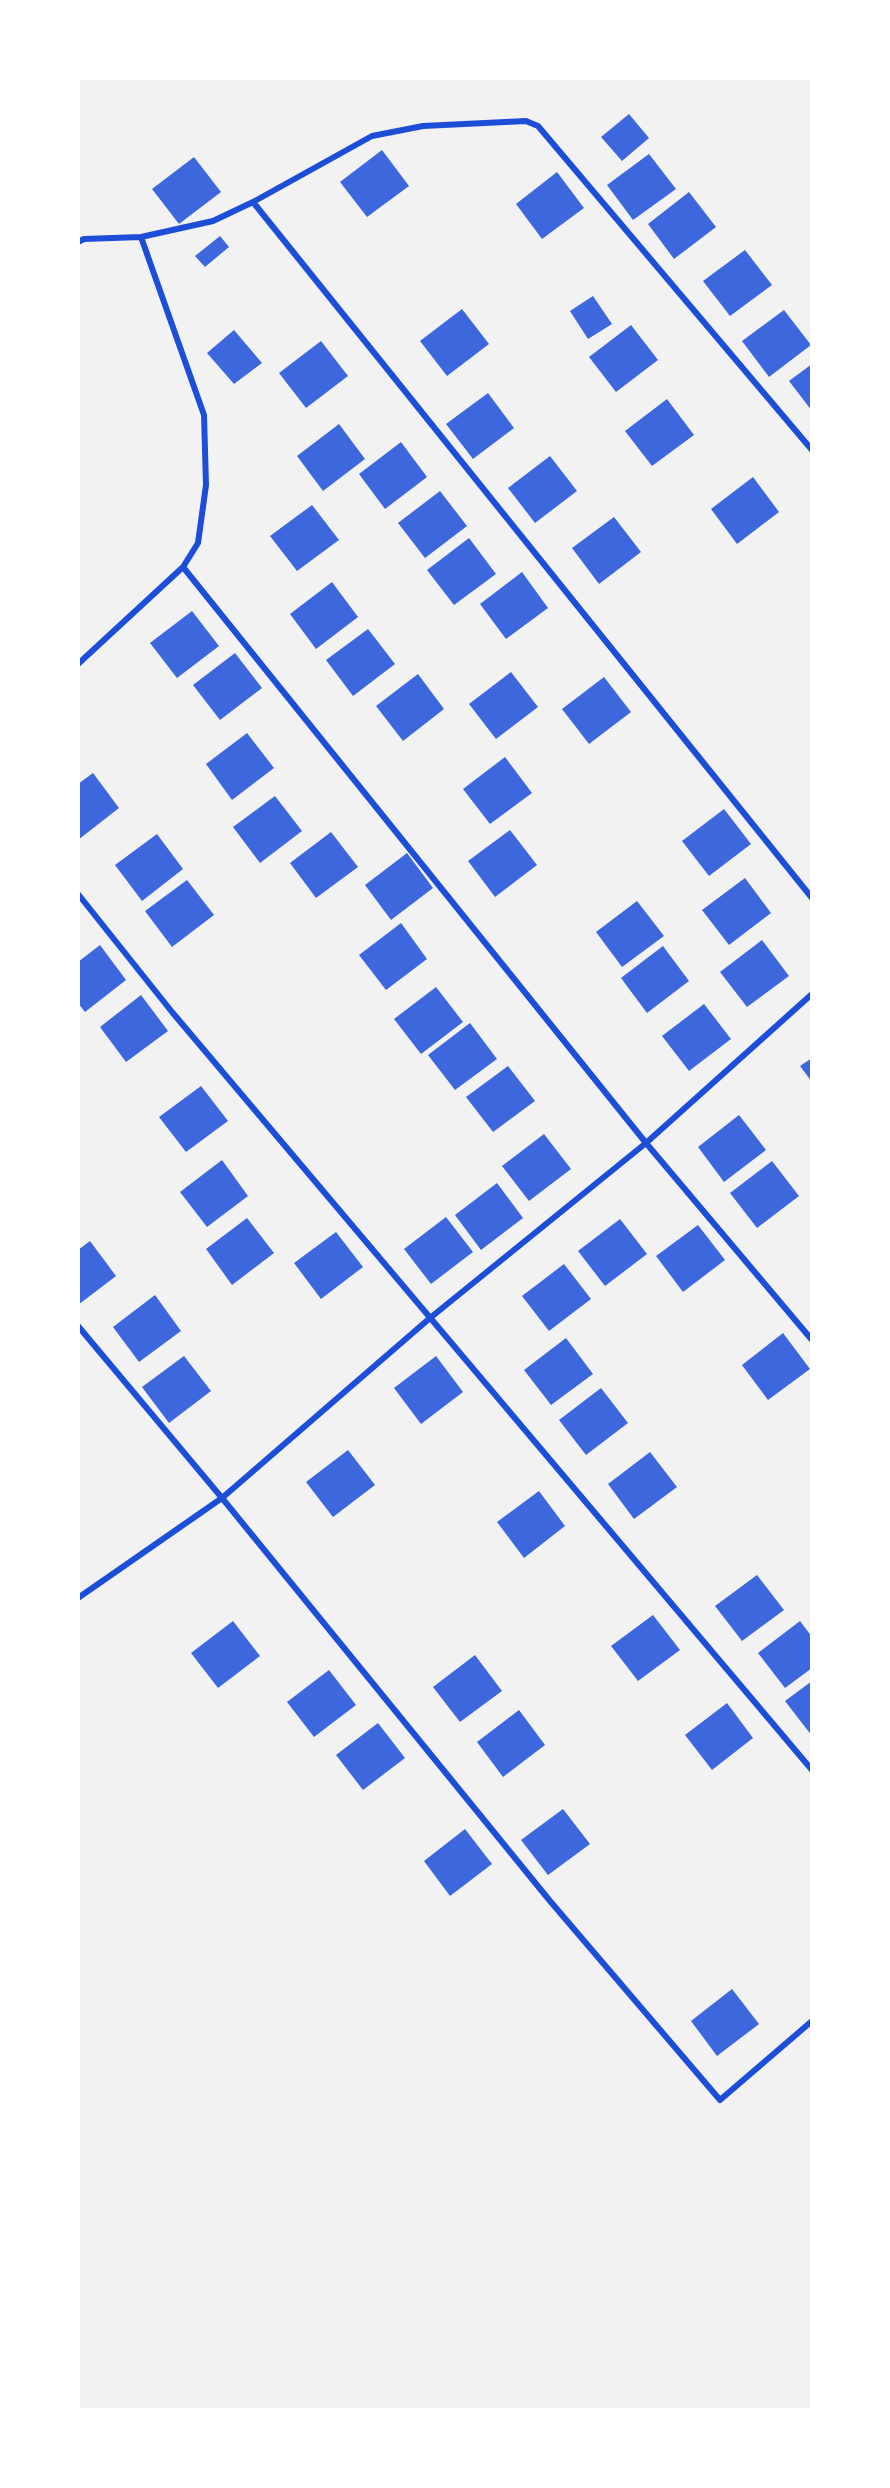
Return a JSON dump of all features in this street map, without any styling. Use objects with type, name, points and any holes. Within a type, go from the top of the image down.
[{"type":"street","points":[[78,242],[84,239],[141,237],[213,221],[253,202],[372,136],[423,126],[526,121],[538,126],[812,450]]},
{"type":"street","points":[[253,202],[812,898]]},
{"type":"street","points":[[78,664],[183,567],[198,543],[206,485],[204,415],[141,237]]},
{"type":"street","points":[[183,567],[646,1143],[812,1340]]},
{"type":"street","points":[[78,894],[172,1012],[812,1770]]},
{"type":"street","points":[[78,1598],[222,1498],[430,1318],[646,1143],[812,994]]},
{"type":"street","points":[[78,1326],[222,1498],[550,1901],[720,2100],[812,2021]]},
{"type":"building","points":[[629,114],[649,138],[622,161],[601,137]]},
{"type":"building","points":[[382,150],[409,186],[367,217],[340,182]]},
{"type":"building","points":[[649,154],[676,189],[633,220],[607,185]]},
{"type":"building","points":[[194,157],[221,192],[179,224],[152,189]]},
{"type":"building","points":[[557,172],[584,208],[542,239],[516,204]]},
{"type":"building","points":[[689,192],[716,227],[674,259],[648,224]]},
{"type":"building","points":[[220,236],[229,247],[205,267],[195,256]]},
{"type":"building","points":[[745,250],[772,285],[730,316],[703,281]]},
{"type":"building","points":[[593,296],[612,324],[588,339],[570,311]]},
{"type":"building","points":[[462,309],[489,344],[447,376],[420,341]]},
{"type":"building","points":[[784,310],[811,345],[769,377],[742,341]]},
{"type":"building","points":[[631,325],[658,360],[616,392],[589,357]]},
{"type":"building","points":[[234,330],[262,363],[234,384],[207,353]]},
{"type":"building","points":[[321,341],[348,376],[306,408],[279,373]]},
{"type":"building","points":[[812,364],[812,411],[789,381]]},
{"type":"building","points":[[488,393],[514,428],[473,459],[446,424]]},
{"type":"building","points":[[667,399],[694,435],[652,466],[625,431]]},
{"type":"building","points":[[339,424],[365,459],[323,491],[297,456]]},
{"type":"building","points":[[401,442],[427,477],[385,509],[359,474]]},
{"type":"building","points":[[550,456],[577,491],[535,523],[508,488]]},
{"type":"building","points":[[753,477],[779,512],[737,544],[711,509]]},
{"type":"building","points":[[440,491],[467,526],[425,558],[398,523]]},
{"type":"building","points":[[312,505],[339,540],[297,571],[270,536]]},
{"type":"building","points":[[614,517],[641,552],[599,584],[572,548]]},
{"type":"building","points":[[469,538],[496,574],[454,605],[427,570]]},
{"type":"building","points":[[522,572],[548,608],[506,639],[480,604]]},
{"type":"building","points":[[332,582],[358,617],[316,649],[290,614]]},
{"type":"building","points":[[192,611],[219,646],[177,678],[150,643]]},
{"type":"building","points":[[368,629],[395,664],[353,696],[326,660]]},
{"type":"building","points":[[235,653],[262,688],[220,720],[193,685]]},
{"type":"building","points":[[511,672],[538,707],[496,739],[469,704]]},
{"type":"building","points":[[418,674],[444,709],[403,741],[376,706]]},
{"type":"building","points":[[604,677],[631,712],[589,744],[562,709]]},
{"type":"building","points":[[247,733],[274,768],[232,800],[206,764]]},
{"type":"building","points":[[505,757],[532,793],[490,824],[463,789]]},
{"type":"building","points":[[93,773],[119,808],[78,840],[78,784]]},
{"type":"building","points":[[275,796],[302,831],[260,863],[233,827]]},
{"type":"building","points":[[724,809],[751,844],[709,876],[682,841]]},
{"type":"building","points":[[510,830],[537,865],[495,897],[468,861]]},
{"type":"building","points":[[331,832],[358,867],[316,898],[290,863]]},
{"type":"building","points":[[157,834],[183,869],[142,901],[115,865]]},
{"type":"building","points":[[407,853],[433,888],[391,920],[365,885]]},
{"type":"building","points":[[745,878],[771,913],[729,945],[702,910]]},
{"type":"building","points":[[187,880],[214,915],[172,947],[145,911]]},
{"type":"building","points":[[637,901],[664,936],[622,967],[596,932]]},
{"type":"building","points":[[401,923],[427,959],[386,990],[359,955]]},
{"type":"building","points":[[762,940],[789,976],[747,1007],[720,972]]},
{"type":"building","points":[[100,945],[126,980],[85,1012],[78,1003],[78,962]]},
{"type":"building","points":[[663,946],[689,981],[647,1013],[621,978]]},
{"type":"building","points":[[436,987],[463,1022],[421,1054],[394,1019]]},
{"type":"building","points":[[141,995],[168,1031],[126,1062],[100,1027]]},
{"type":"building","points":[[704,1004],[731,1039],[689,1071],[662,1036]]},
{"type":"building","points":[[470,1023],[497,1059],[455,1090],[428,1055]]},
{"type":"building","points":[[812,1058],[812,1082],[800,1066]]},
{"type":"building","points":[[508,1066],[535,1101],[493,1132],[466,1097]]},
{"type":"building","points":[[201,1086],[228,1121],[186,1152],[159,1117]]},
{"type":"building","points":[[739,1115],[766,1150],[724,1182],[698,1147]]},
{"type":"building","points":[[544,1134],[571,1169],[529,1201],[502,1166]]},
{"type":"building","points":[[222,1160],[248,1196],[207,1227],[180,1192]]},
{"type":"building","points":[[772,1161],[799,1196],[757,1228],[730,1193]]},
{"type":"building","points":[[497,1183],[523,1218],[481,1250],[455,1215]]},
{"type":"building","points":[[446,1217],[473,1252],[431,1284],[404,1249]]},
{"type":"building","points":[[247,1218],[274,1253],[232,1285],[206,1249]]},
{"type":"building","points":[[620,1219],[647,1254],[605,1286],[578,1251]]},
{"type":"building","points":[[698,1225],[725,1260],[683,1292],[656,1256]]},
{"type":"building","points":[[336,1232],[363,1267],[321,1299],[294,1263]]},
{"type":"building","points":[[90,1241],[116,1276],[78,1305],[78,1250]]},
{"type":"building","points":[[564,1264],[591,1299],[549,1331],[522,1296]]},
{"type":"building","points":[[155,1295],[181,1331],[139,1362],[113,1327]]},
{"type":"building","points":[[783,1333],[810,1369],[768,1400],[742,1365]]},
{"type":"building","points":[[566,1338],[593,1374],[551,1405],[524,1370]]},
{"type":"building","points":[[184,1356],[211,1391],[169,1423],[142,1387]]},
{"type":"building","points":[[436,1356],[463,1392],[421,1424],[394,1388]]},
{"type":"building","points":[[601,1388],[628,1423],[586,1455],[559,1420]]},
{"type":"building","points":[[348,1450],[375,1485],[333,1517],[306,1482]]},
{"type":"building","points":[[650,1452],[677,1487],[634,1519],[608,1484]]},
{"type":"building","points":[[539,1491],[565,1526],[524,1558],[497,1522]]},
{"type":"building","points":[[757,1575],[784,1610],[742,1641],[715,1606]]},
{"type":"building","points":[[653,1615],[680,1650],[638,1681],[611,1646]]},
{"type":"building","points":[[233,1621],[260,1656],[218,1688],[191,1653]]},
{"type":"building","points":[[800,1621],[812,1637],[812,1668],[785,1688],[758,1653]]},
{"type":"building","points":[[475,1655],[502,1691],[460,1722],[433,1687]]},
{"type":"building","points":[[329,1670],[356,1705],[314,1737],[287,1702]]},
{"type":"building","points":[[812,1681],[812,1736],[785,1701]]},
{"type":"building","points":[[727,1703],[753,1738],[712,1770],[685,1735]]},
{"type":"building","points":[[519,1710],[545,1745],[503,1777],[477,1742]]},
{"type":"building","points":[[378,1723],[405,1758],[363,1790],[336,1755]]},
{"type":"building","points":[[563,1809],[590,1844],[548,1875],[521,1840]]},
{"type":"building","points":[[465,1829],[492,1864],[450,1896],[424,1861]]},
{"type":"building","points":[[732,1989],[759,2024],[717,2056],[691,2021]]}]
